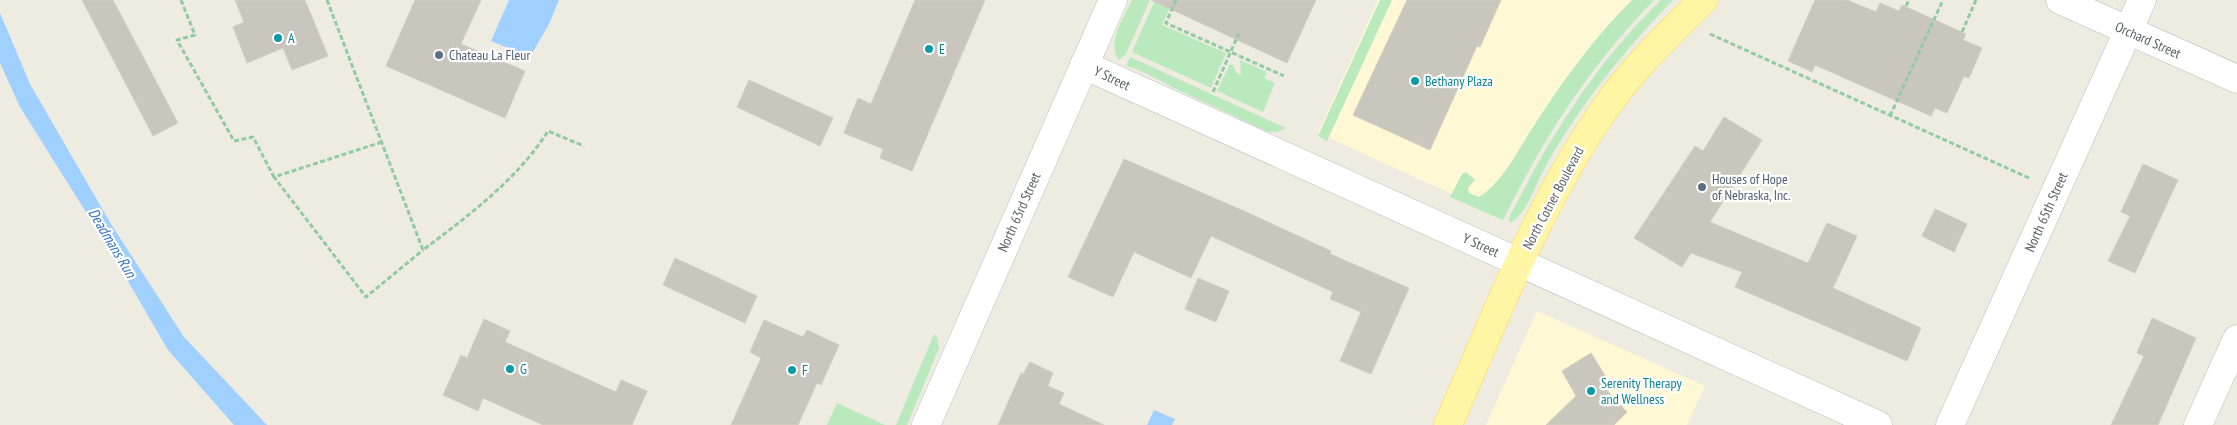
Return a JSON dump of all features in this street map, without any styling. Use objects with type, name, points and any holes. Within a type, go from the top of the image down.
[{"type":"main road","name":"North Cotner Boulevard","points":[[1448,425],[1554,191],[1604,110],[1633,72],[1703,0]]},
{"type":"street","name":"North 63rd Street","points":[[926,425],[1113,0]]},
{"type":"street","name":"Orchard Street","points":[[2060,0],[2237,79]]},
{"type":"street","name":"North 65th Street","points":[[1950,425],[2142,0]]},
{"type":"street","name":"Y Street","points":[[1084,65],[1878,425]]},
{"type":"street","points":[[2198,425],[2237,339]]},
{"type":"path","points":[[181,0],[195,35],[177,40],[234,141],[253,137],[274,177],[366,297],[518,170],[537,149],[548,131],[584,146]]},
{"type":"path","points":[[327,0],[423,250]]},
{"type":"path","points":[[1176,0],[1166,23],[1284,76]]},
{"type":"path","points":[[1906,6],[1909,0]]},
{"type":"path","points":[[1890,116],[1942,0]]},
{"type":"path","points":[[1962,32],[1976,0]]},
{"type":"path","points":[[1213,92],[1239,33]]},
{"type":"path","points":[[1710,34],[2029,178]]},
{"type":"path","points":[[274,177],[382,142]]},
{"type":"shaded area","points":[[1378,0],[1643,0],[1577,81],[1500,216],[1318,133]]},
{"type":"shaded area","points":[[1537,311],[1705,386],[1687,425],[1486,425]]},
{"type":"green space","points":[[1132,0],[1150,0],[1126,54],[1119,60],[1115,53],[1115,38]]},
{"type":"green space","points":[[1155,0],[1173,0],[1162,25],[1226,53],[1211,88],[1132,52]]},
{"type":"green space","points":[[1380,0],[1392,0],[1327,141],[1318,136]]},
{"type":"green space","points":[[1632,0],[1654,0],[1588,77],[1535,160],[1503,220],[1450,197],[1462,174],[1466,172],[1475,180],[1468,188],[1469,193],[1479,197],[1496,182],[1504,173],[1568,75],[1605,29]]},
{"type":"green space","points":[[1661,0],[1673,0],[1618,61],[1585,104],[1542,173],[1521,214],[1510,223],[1509,218],[1524,188],[1576,103],[1615,49]]},
{"type":"green space","points":[[1130,57],[1286,128],[1277,132],[1268,132],[1143,72],[1126,66]]},
{"type":"green space","points":[[1240,60],[1267,72],[1264,78],[1275,83],[1263,112],[1217,91],[1230,64],[1233,65],[1237,74],[1241,74]]},
{"type":"green space","points":[[934,334],[937,337],[939,348],[907,425],[896,425]]},
{"type":"green space","points":[[837,403],[885,425],[827,425]]},
{"type":"water","points":[[509,0],[559,0],[549,24],[530,57],[491,41]]},
{"type":"water","name":"Deadmans Run","points":[[0,13],[30,84],[111,224],[184,337],[267,425],[234,425],[168,350],[111,252],[20,107],[0,63]]},
{"type":"water","points":[[1154,410],[1175,419],[1172,425],[1147,425]]},
{"type":"building","points":[[82,0],[113,0],[178,123],[153,136]]},
{"type":"building","name":"A","points":[[235,0],[305,0],[328,56],[292,70],[283,48],[247,63],[233,27],[244,22]]},
{"type":"building","name":"Chateau La Fleur","points":[[415,0],[481,0],[461,44],[525,71],[505,118],[386,66]]},
{"type":"building","name":"E","points":[[915,0],[985,0],[912,171],[880,158],[883,149],[844,133],[858,98],[871,104]]},
{"type":"building","points":[[1151,0],[1316,0],[1287,63]]},
{"type":"building","name":"Bethany Plaza","points":[[1407,0],[1501,0],[1480,47],[1477,46],[1430,150],[1353,115]]},
{"type":"building","points":[[1815,0],[1847,0],[1876,12],[1880,3],[1899,11],[1902,5],[1966,34],[1963,40],[1982,48],[1969,78],[1964,76],[1947,113],[1935,108],[1931,116],[1815,65],[1812,72],[1788,61]]},
{"type":"building","points":[[749,80],[833,118],[820,146],[737,107]]},
{"type":"building","points":[[1724,117],[1762,140],[1710,222],[1808,263],[1827,223],[1857,236],[1833,288],[1921,328],[1907,361],[1735,287],[1742,272],[1691,253],[1682,267],[1634,238],[1695,146],[1703,151]]},
{"type":"building","points":[[1124,159],[1244,211],[1331,251],[1330,254],[1409,288],[1371,374],[1340,361],[1361,312],[1330,299],[1333,292],[1211,236],[1191,278],[1134,252],[1113,297],[1068,277]]},
{"type":"building","points":[[2143,164],[2178,180],[2135,273],[2108,261],[2130,216],[2121,212]]},
{"type":"building","points":[[1935,209],[1967,224],[1954,252],[1922,236]]},
{"type":"building","points":[[675,258],[757,296],[745,323],[663,285]]},
{"type":"building","points":[[1198,278],[1229,291],[1216,322],[1185,309]]},
{"type":"building","points":[[2152,318],[2196,338],[2158,425],[2111,425],[2144,356],[2137,353]]},
{"type":"building","name":"G","points":[[484,319],[510,331],[505,342],[616,392],[621,380],[647,391],[632,425],[543,425],[483,398],[478,411],[443,395],[461,355],[467,358]]},
{"type":"building","name":"F","points":[[764,320],[803,337],[807,330],[839,345],[821,385],[817,383],[798,425],[731,425],[761,358],[750,352]]},
{"type":"building","name":"Serenity Therapy and Wellness","points":[[1591,353],[1609,382],[1604,387],[1627,412],[1614,425],[1546,425],[1576,396],[1562,371]]},
{"type":"building","points":[[1030,362],[1053,373],[1048,386],[1064,393],[1059,404],[1104,425],[998,425],[1021,373],[1023,374]]},
{"type":"place","name":"A","points":[[278,38]]},
{"type":"place","name":"E","points":[[929,49]]},
{"type":"place","name":"Chateau La Fleur","points":[[439,55]]},
{"type":"place","name":"Bethany Plaza","points":[[1415,81]]},
{"type":"place","name":"Houses of Hope of Nebraska, Inc.","points":[[1702,187]]},
{"type":"place","name":"G","points":[[510,369]]},
{"type":"place","name":"F","points":[[792,370]]},
{"type":"place","name":"Serenity Therapy and Wellness","points":[[1591,391]]}]
